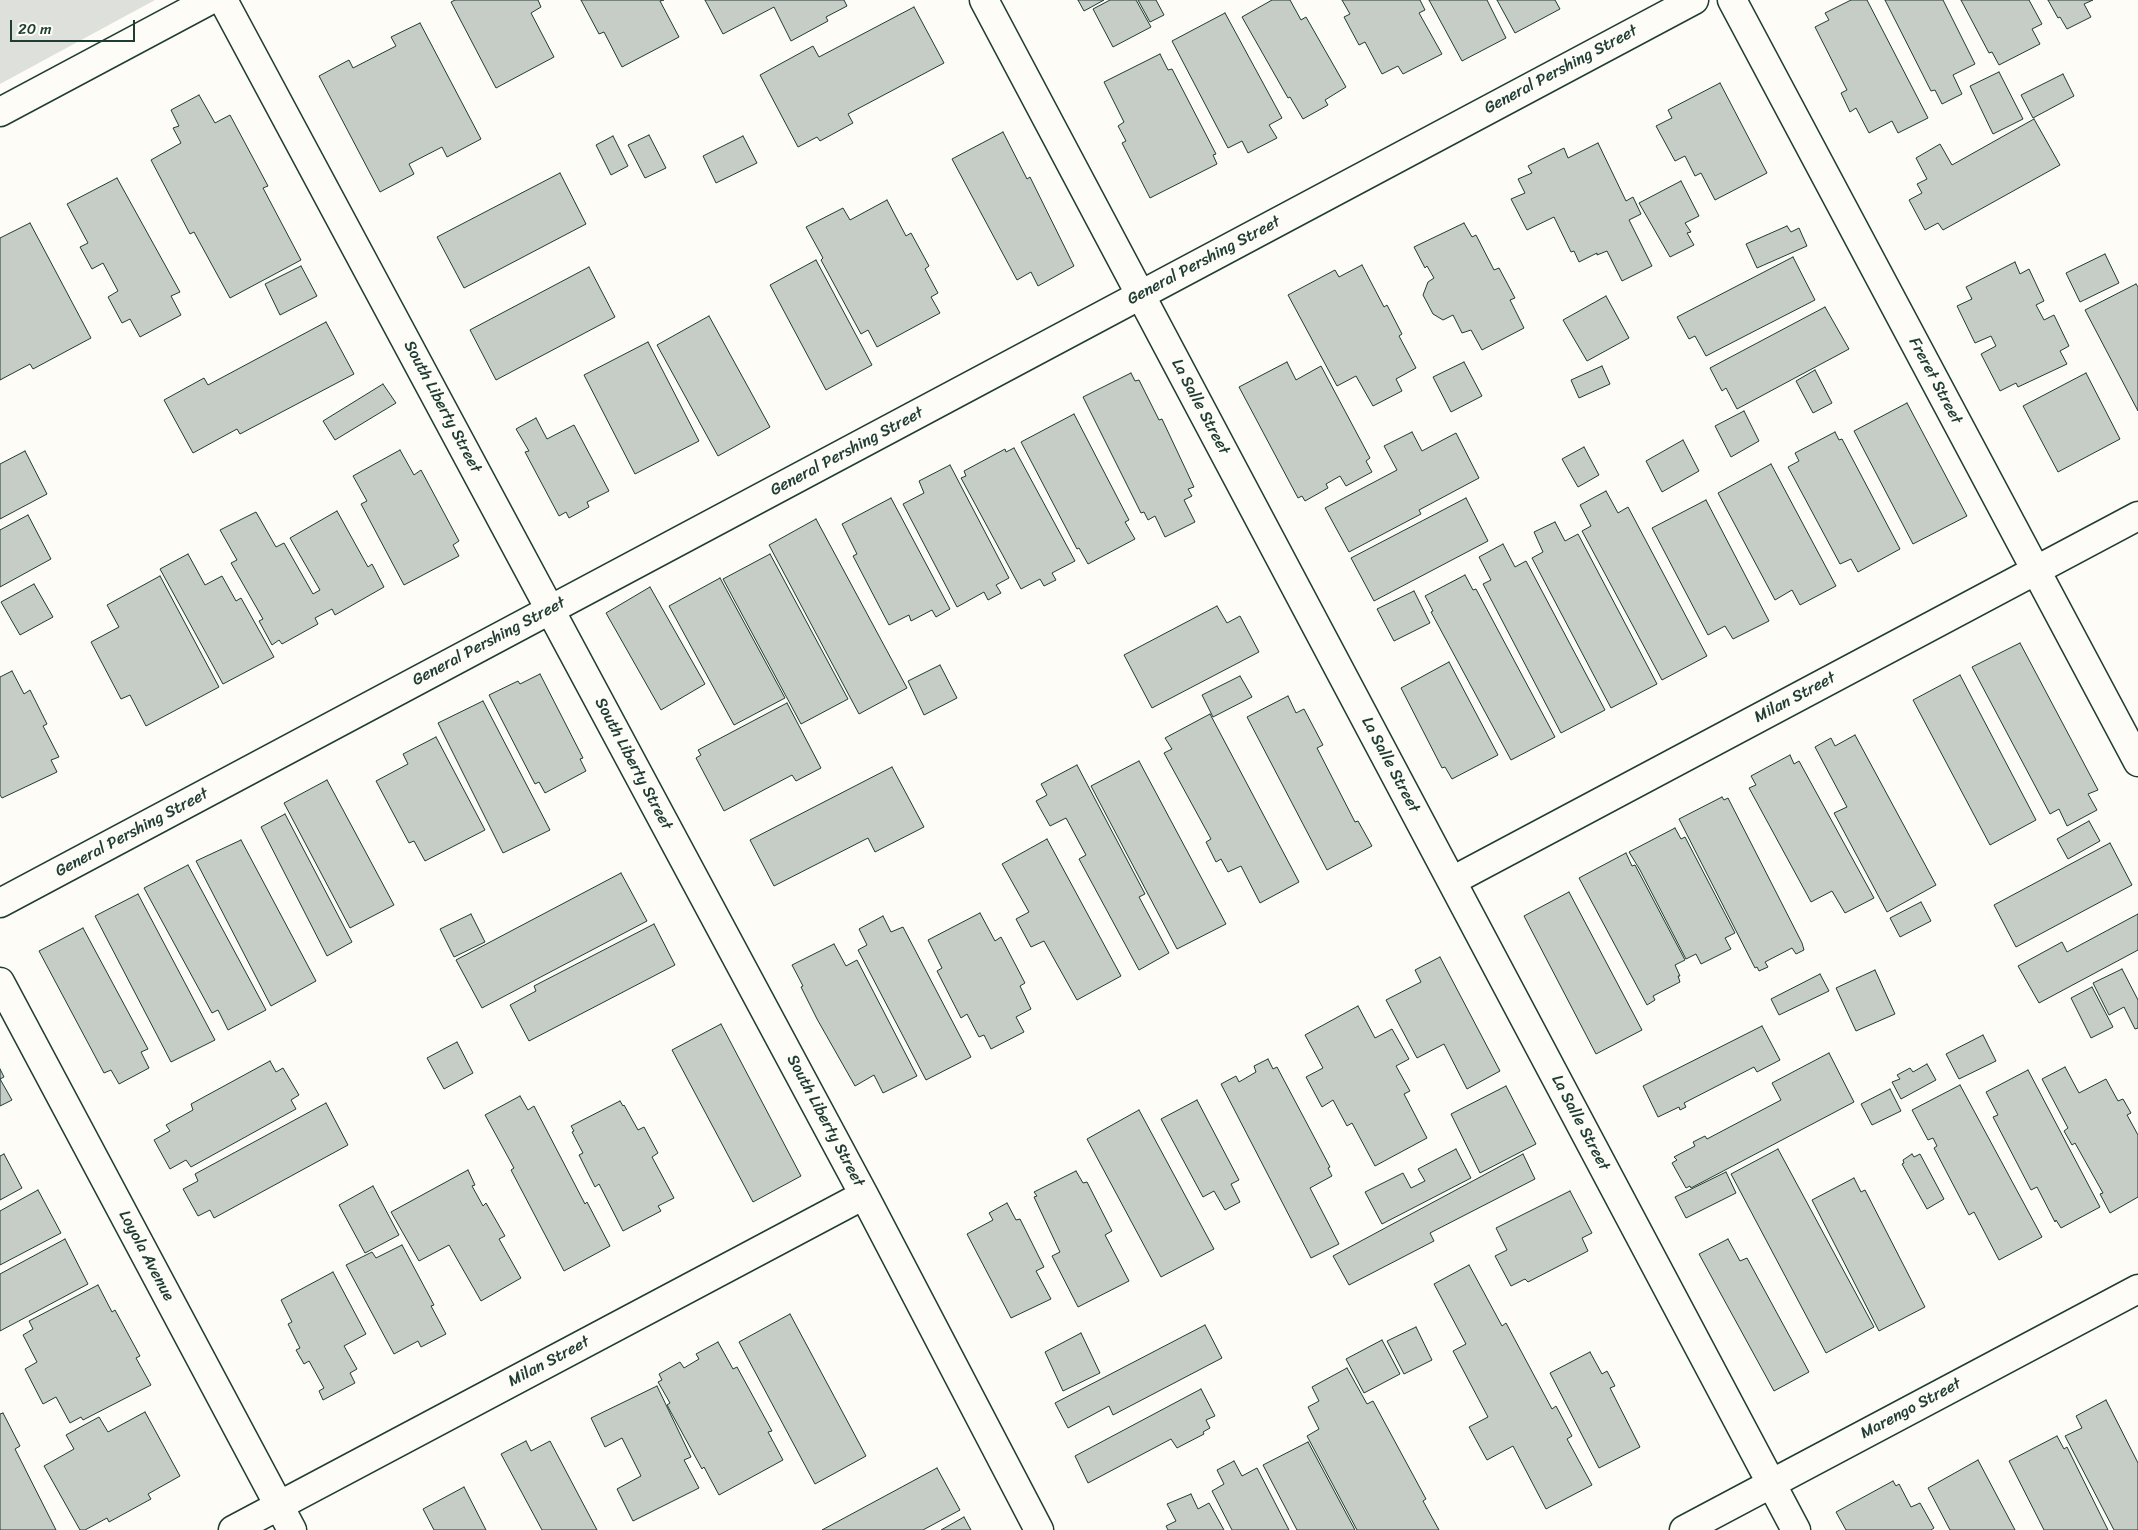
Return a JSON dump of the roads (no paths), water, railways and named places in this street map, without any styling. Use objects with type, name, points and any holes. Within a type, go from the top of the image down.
[{"type":"street","points":[[0,112],[210,0]]},
{"type":"street","name":"South Liberty Street","points":[[224,0],[864,1195],[1039,1530]]},
{"type":"street","name":"La Salle Street","points":[[984,0],[1796,1530]]},
{"type":"street","name":"General Pershing Street","points":[[0,903],[1694,0]]},
{"type":"street","name":"Freret Street","points":[[1732,0],[2138,762]]},
{"type":"street","name":"Milan Street","points":[[1452,881],[2138,516]]},
{"type":"street","name":"Loyola Avenue","points":[[0,982],[292,1530]]},
{"type":"street","name":"Milan Street","points":[[233,1530],[864,1195]]},
{"type":"street","name":"Marengo Street","points":[[1684,1530],[2138,1289]]}]
